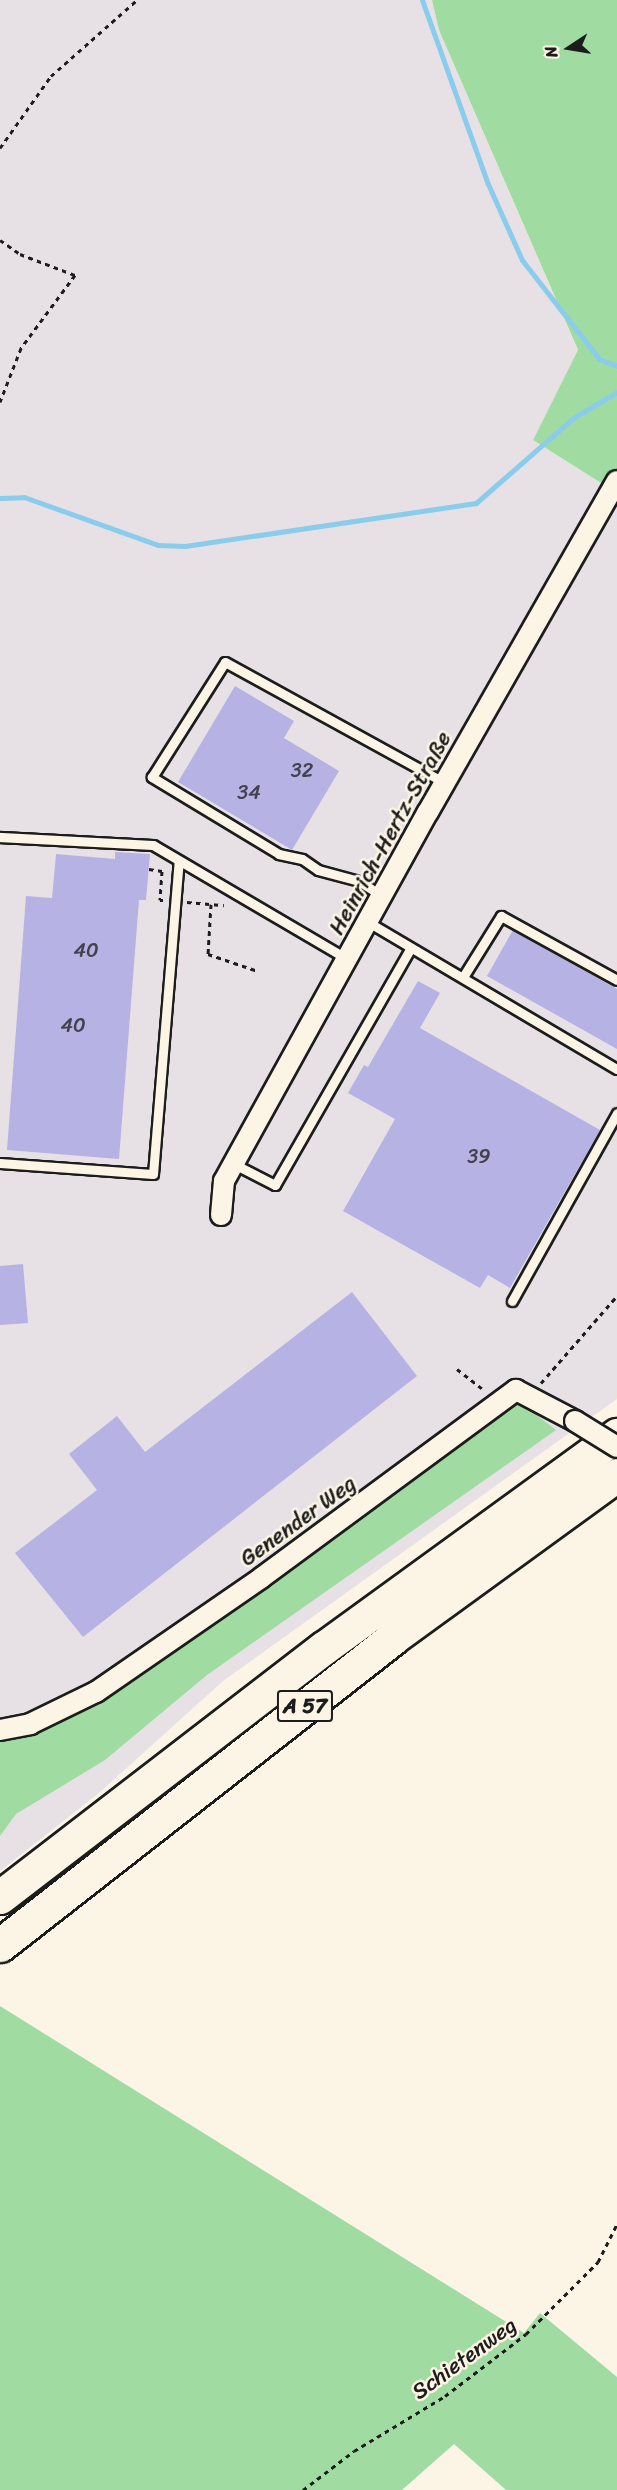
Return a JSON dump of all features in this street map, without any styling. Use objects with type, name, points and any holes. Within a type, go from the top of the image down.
[{"type":"highway","name":"A 57","points":[[0,1897],[325,1647],[615,1438]]},
{"type":"highway","name":"A 57","points":[[0,1945],[391,1639],[617,1475]]},
{"type":"street","name":"Heinrich-Hertz-Straße","points":[[221,1215],[224,1181],[445,783],[617,481]]},
{"type":"street","name":"Genender Weg","points":[[0,1730],[30,1724],[96,1692],[261,1578],[516,1390],[529,1396]]},
{"type":"street","points":[[529,1396],[575,1421],[615,1438]]},
{"type":"lane","points":[[382,896],[359,881],[318,870],[302,859],[279,854],[152,777],[225,662],[445,783]]},
{"type":"lane","points":[[0,837],[153,845],[347,959]]},
{"type":"lane","points":[[0,1163],[153,1174],[179,861]]},
{"type":"lane","points":[[463,977],[501,916],[617,980]]},
{"type":"lane","points":[[368,922],[617,1069]]},
{"type":"lane","points":[[234,1164],[275,1185],[411,948]]},
{"type":"lane","points":[[512,1300],[617,1113]]},
{"type":"path","points":[[0,148],[51,76],[137,0]]},
{"type":"path","points":[[0,240],[20,254],[75,275],[21,348],[0,402]]},
{"type":"path","points":[[211,904],[208,954],[258,972]]},
{"type":"path","points":[[529,1396],[604,1314],[617,1296]]},
{"type":"path","points":[[457,1369],[499,1403]]},
{"type":"path","name":"Schietenweg","points":[[303,2490],[354,2451],[445,2396],[526,2334],[598,2262],[617,2224]]},
{"type":"path","points":[[612,2234],[617,2234]]},
{"type":"shaded area","points":[[0,0],[432,0],[439,30],[578,351],[533,440],[617,493],[617,1399],[223,1681],[99,1793],[0,1871]]},
{"type":"green space","points":[[432,0],[617,0],[617,493],[533,440],[578,350],[439,30]]},
{"type":"green space","points":[[517,1400],[556,1430],[207,1675],[105,1760],[16,1814],[0,1836],[0,1742],[40,1732],[104,1698]]},
{"type":"green space","points":[[0,2006],[524,2333],[540,2313],[617,2377],[617,2490],[506,2490],[454,2444],[402,2490],[0,2490]]},
{"type":"building","points":[[235,686],[294,721],[284,738],[339,771],[292,850],[178,782]]},
{"type":"building","points":[[115,852],[150,854],[146,900],[139,900],[119,1159],[7,1150],[26,896],[52,898],[56,854],[115,859]]},
{"type":"building","points":[[513,930],[617,989],[617,1049],[487,976]]},
{"type":"building","points":[[418,981],[440,993],[420,1028],[600,1130],[510,1288],[488,1275],[480,1288],[343,1211],[395,1119],[348,1093],[364,1065],[368,1067]]},
{"type":"building","points":[[23,1264],[28,1323],[0,1325],[0,1266]]},
{"type":"building","points":[[352,1292],[417,1376],[83,1637],[15,1553],[97,1490],[69,1454],[117,1416],[145,1452]]},
{"type":"waterway","points":[[422,0],[488,184],[522,260],[599,359],[617,366]]},
{"type":"waterway","points":[[0,498],[24,497],[158,545],[185,546],[476,503],[573,418],[617,392]]}]
